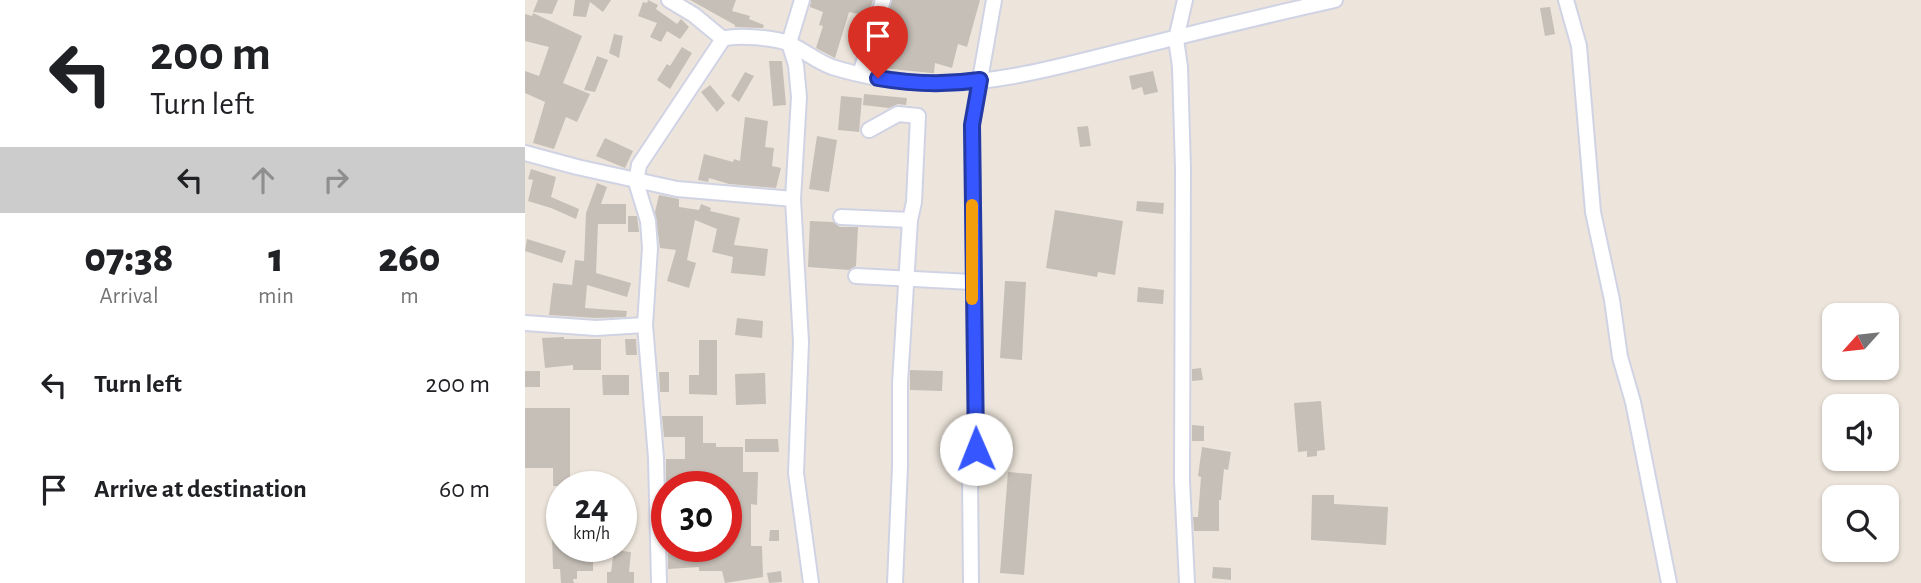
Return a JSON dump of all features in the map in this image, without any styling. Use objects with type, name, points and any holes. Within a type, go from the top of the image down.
[{"type":"street","points":[[669,0],[694,15],[723,39]]},
{"type":"street","points":[[801,0],[789,43],[796,65],[799,97],[793,199],[801,342],[796,473],[811,583]]},
{"type":"street","points":[[860,74],[883,0]]},
{"type":"street","points":[[971,583],[970,477],[976,449],[972,125],[994,0]]},
{"type":"street","points":[[1185,0],[1176,39],[1180,68],[1183,169],[1182,481],[1187,583]]},
{"type":"street","points":[[659,583],[656,458],[645,325],[650,248],[647,221],[636,181],[639,165],[723,39],[740,36],[789,43],[810,58],[860,74],[902,82],[960,83],[1078,62],[1272,13],[1335,0]]},
{"type":"street","points":[[1566,0],[1579,46],[1593,212],[1612,300],[1620,357],[1636,414],[1669,583]]},
{"type":"street","points":[[869,130],[898,114],[918,117],[900,383],[895,583]]},
{"type":"street","points":[[525,153],[677,189],[793,199]]},
{"type":"street","points":[[841,217],[910,220]]},
{"type":"street","points":[[856,275],[972,282]]},
{"type":"street","points":[[525,323],[596,328],[645,325]]},
{"type":"building","points":[[538,0],[558,0],[552,14],[533,12]]},
{"type":"building","points":[[575,0],[611,0],[603,12],[590,2],[586,17],[573,16]]},
{"type":"building","points":[[648,0],[658,5],[656,9],[677,24],[681,19],[689,27],[680,39],[667,31],[661,42],[650,37],[657,23],[638,16],[643,2],[647,3]]},
{"type":"building","points":[[690,0],[736,0],[732,11],[750,16],[749,19],[764,25],[763,28],[735,27]]},
{"type":"building","points":[[811,0],[873,0],[868,16],[849,12],[835,58],[816,48],[823,26],[819,25],[823,12],[810,7]]},
{"type":"building","points":[[892,0],[980,0],[967,47],[958,44],[952,68],[935,63],[934,73],[931,73],[872,67]]},
{"type":"building","points":[[1550,7],[1555,34],[1545,36],[1540,8]]},
{"type":"building","points":[[533,13],[582,36],[563,83],[590,94],[577,122],[566,117],[554,149],[533,143],[545,102],[525,93],[525,71],[539,76],[549,47],[525,41],[525,14],[532,16]]},
{"type":"building","points":[[614,34],[623,36],[619,58],[609,53]]},
{"type":"building","points":[[682,47],[692,53],[670,89],[657,80]]},
{"type":"building","points":[[597,56],[608,60],[595,92],[584,90]]},
{"type":"building","points":[[769,61],[782,61],[786,105],[773,106]]},
{"type":"building","points":[[1153,71],[1158,92],[1144,95],[1142,87],[1132,90],[1129,76]]},
{"type":"building","points":[[745,72],[754,76],[739,102],[731,96]]},
{"type":"building","points":[[710,85],[725,103],[717,112],[701,92]]},
{"type":"building","points":[[864,94],[907,98],[906,105],[898,104],[889,108],[863,105]]},
{"type":"building","points":[[841,96],[862,98],[859,132],[838,130]]},
{"type":"building","points":[[745,117],[768,121],[765,147],[774,148],[772,166],[781,168],[776,188],[729,184],[709,178],[708,182],[698,180],[704,154],[733,162],[734,159],[740,161]]},
{"type":"building","points":[[1088,126],[1091,146],[1080,147],[1077,127]]},
{"type":"building","points":[[817,136],[837,140],[829,192],[809,189]]},
{"type":"building","points":[[605,138],[633,151],[625,168],[596,156]]},
{"type":"building","points":[[531,169],[556,177],[551,197],[579,209],[576,219],[528,201],[533,180],[528,179]]},
{"type":"building","points":[[597,183],[607,187],[601,204],[626,204],[626,224],[598,224],[596,273],[631,283],[627,297],[587,285],[585,308],[627,311],[626,317],[549,315],[553,283],[572,285],[575,260],[584,261],[586,213]]},
{"type":"building","points":[[659,195],[679,199],[679,207],[699,210],[701,204],[711,208],[710,211],[740,218],[734,245],[768,249],[765,276],[731,273],[733,257],[712,252],[717,229],[695,220],[687,260],[696,263],[689,288],[667,281],[676,250],[660,248],[655,212]]},
{"type":"building","points":[[1137,201],[1164,203],[1163,214],[1136,211]]},
{"type":"building","points":[[1055,210],[1123,221],[1115,275],[1098,272],[1097,277],[1046,268]]},
{"type":"building","points":[[628,216],[637,216],[639,232],[628,232]]},
{"type":"building","points":[[810,221],[833,222],[840,227],[858,227],[856,266],[849,270],[808,267]]},
{"type":"building","points":[[527,239],[566,251],[562,263],[525,251]]},
{"type":"building","points":[[1005,281],[1026,282],[1022,360],[1000,358]]},
{"type":"building","points":[[1138,287],[1164,290],[1163,304],[1137,302]]},
{"type":"building","points":[[737,318],[763,321],[762,338],[735,335]]},
{"type":"building","points":[[542,338],[601,339],[601,370],[573,370],[573,365],[545,368]]},
{"type":"building","points":[[625,339],[636,339],[637,355],[626,355]]},
{"type":"building","points":[[699,340],[717,340],[717,395],[689,394],[689,375],[699,375]]},
{"type":"building","points":[[1201,368],[1203,380],[1192,381],[1192,369]]},
{"type":"building","points":[[910,370],[943,371],[942,391],[910,390]]},
{"type":"building","points":[[525,371],[540,371],[540,387],[525,387]]},
{"type":"building","points":[[659,372],[669,372],[669,392],[660,392]]},
{"type":"building","points":[[765,373],[766,404],[736,405],[735,374]]},
{"type":"building","points":[[602,375],[629,375],[629,395],[603,395]]},
{"type":"building","points":[[1321,401],[1325,450],[1317,451],[1317,456],[1307,457],[1307,451],[1298,452],[1294,403]]},
{"type":"building","points":[[525,408],[570,408],[570,471],[525,468]]},
{"type":"building","points":[[662,416],[703,416],[703,443],[716,443],[716,447],[743,447],[743,472],[758,472],[757,505],[751,504],[751,546],[762,546],[763,577],[725,583],[722,571],[699,571],[699,567],[668,569],[668,562],[742,562],[742,471],[666,471],[666,459],[685,459],[685,437],[664,437]]},
{"type":"building","points":[[1192,425],[1204,426],[1204,441],[1192,441]]},
{"type":"building","points":[[745,439],[778,439],[779,452],[745,452]]},
{"type":"building","points":[[1202,447],[1231,452],[1228,470],[1224,469],[1219,500],[1219,531],[1194,531],[1193,517],[1198,517],[1201,477],[1198,476]]},
{"type":"building","points":[[1008,472],[1032,474],[1024,575],[1000,573]]},
{"type":"building","points":[[1312,495],[1334,495],[1334,504],[1388,507],[1386,545],[1311,540]]},
{"type":"building","points":[[770,530],[779,530],[779,541],[769,541]]},
{"type":"building","points":[[553,562],[593,562],[593,571],[577,571],[574,583],[561,583],[560,569],[553,569]]},
{"type":"building","points":[[612,562],[630,562],[629,572],[634,572],[634,583],[607,583],[607,572],[611,572]]},
{"type":"building","points":[[1213,567],[1231,568],[1231,580],[1212,578]]},
{"type":"building","points":[[781,571],[782,582],[769,583],[767,573]]},
{"type":"slow traffic","points":[[972,205],[972,299]]},
{"type":"route","points":[[878,78],[932,83],[980,80],[972,125],[972,296],[976,449]]}]
